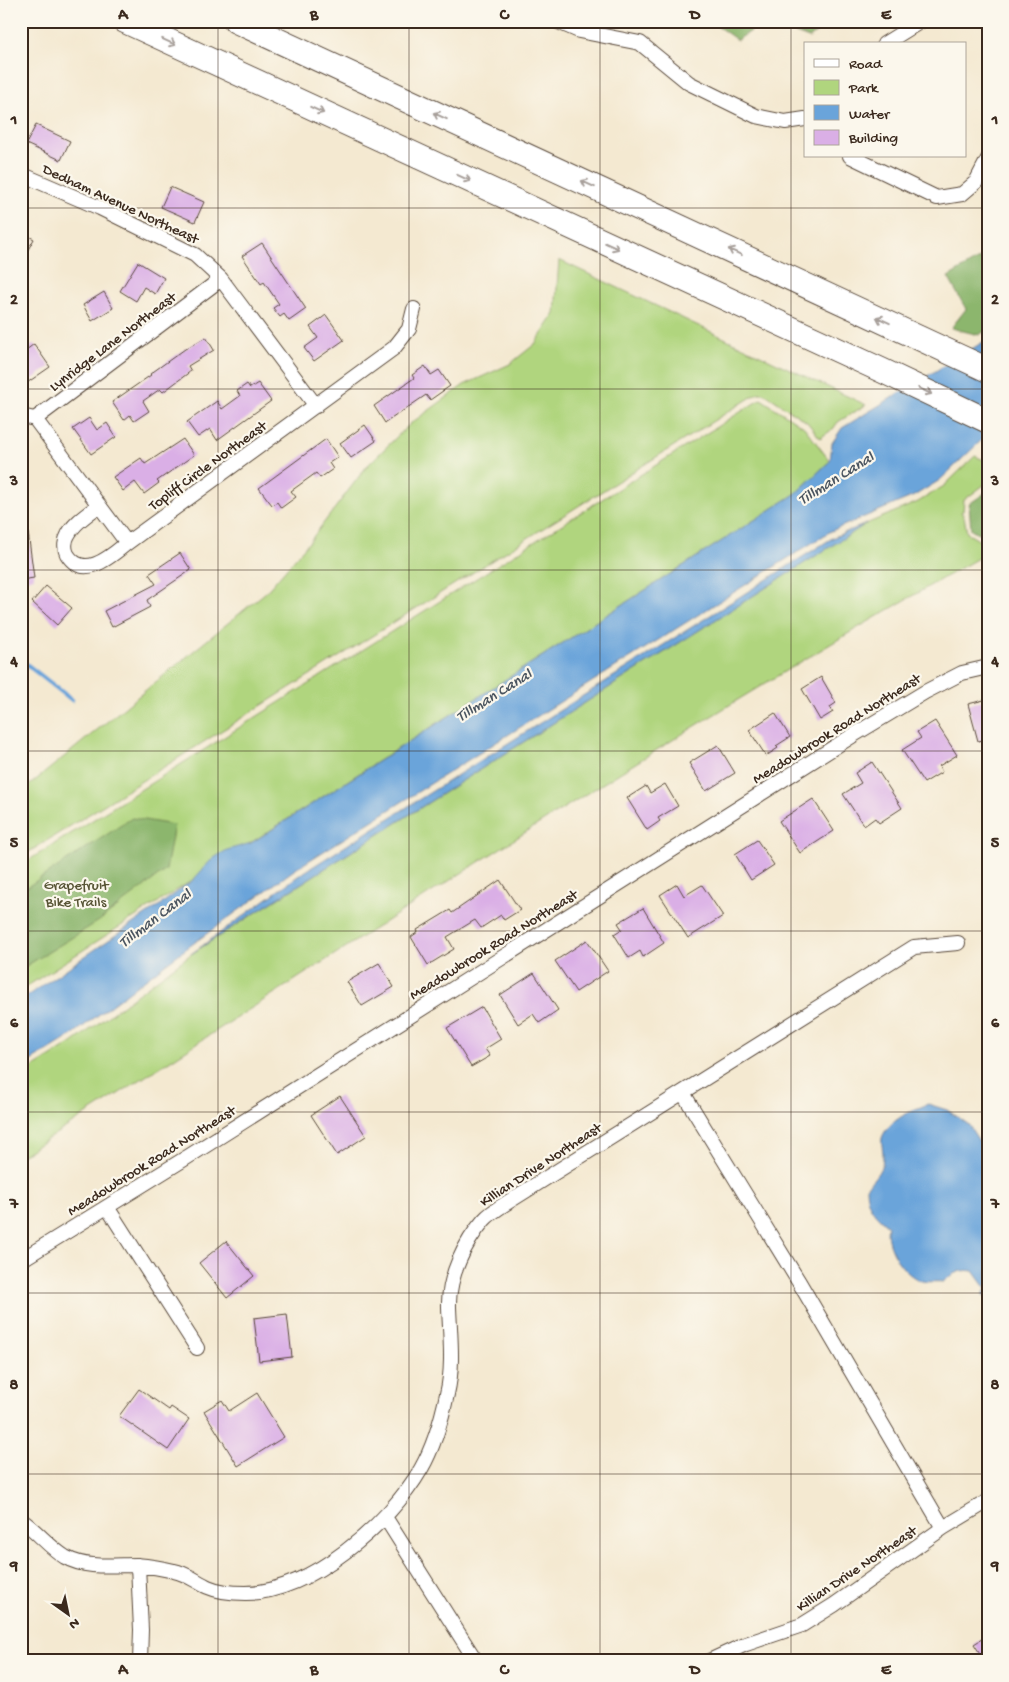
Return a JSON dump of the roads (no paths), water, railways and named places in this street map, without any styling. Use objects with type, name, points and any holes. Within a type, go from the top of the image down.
[{"type":"highway","points":[[125,21],[988,421]]},
{"type":"highway","points":[[236,21],[988,370]]},
{"type":"street","points":[[556,21],[578,31],[640,43],[688,83],[756,116],[785,122],[804,118]]},
{"type":"street","points":[[887,42],[921,21]]},
{"type":"street","points":[[854,158],[937,198],[962,194],[976,182],[988,159]]},
{"type":"street","name":"Dedham Avenue Northeast","points":[[21,174],[100,208],[195,255],[221,279],[316,406]]},
{"type":"street","name":"Lynridge Lane Northeast","points":[[35,420],[221,279]]},
{"type":"street","name":"Topliff Circle Northeast","points":[[100,505],[79,521],[66,537],[66,550],[73,561],[79,564],[87,566],[101,562],[394,348],[409,329],[414,309]]},
{"type":"street","points":[[21,416],[35,420],[128,543]]},
{"type":"street","name":"Meadowbrook Road Northeast","points":[[21,1260],[194,1153],[852,736],[924,692],[962,673],[988,667]]},
{"type":"street","name":"Killian Drive Northeast","points":[[21,1520],[65,1557],[85,1565],[138,1565],[176,1571],[211,1588],[229,1592],[247,1593],[268,1590],[296,1580],[338,1557],[362,1539],[385,1517],[400,1500],[421,1469],[440,1423],[448,1393],[452,1360],[450,1290],[464,1247],[485,1219],[508,1202],[914,947],[958,943]]},
{"type":"street","points":[[683,1093],[799,1282],[944,1528]]},
{"type":"street","points":[[106,1207],[197,1348]]},
{"type":"street","name":"Killian Drive Northeast","points":[[709,1661],[746,1644],[802,1625],[834,1605],[944,1528],[988,1501]]},
{"type":"street","points":[[385,1517],[476,1661]]},
{"type":"street","points":[[138,1565],[141,1630],[140,1661]]},
{"type":"water","name":"Tillman Canal","points":[[988,339],[988,434],[940,480],[914,496],[831,531],[294,870],[68,1038],[21,1067],[21,1000],[160,905],[194,879],[212,859],[227,850],[251,843],[795,494],[830,461],[832,443],[842,428]]},
{"type":"water","points":[[866,524],[191,954],[298,876],[834,537]]},
{"type":"water","points":[[928,1104],[947,1110],[968,1124],[988,1155],[988,1299],[983,1295],[986,1289],[973,1271],[957,1272],[943,1282],[919,1280],[906,1271],[900,1265],[891,1249],[888,1241],[888,1226],[875,1214],[867,1199],[866,1187],[873,1180],[882,1164],[882,1138],[885,1132],[902,1116]]},
{"type":"waterway","points":[[21,660],[72,700]]},
{"type":"park label","name":"Grapefruit Bike Trails","points":[[76,892]]}]
